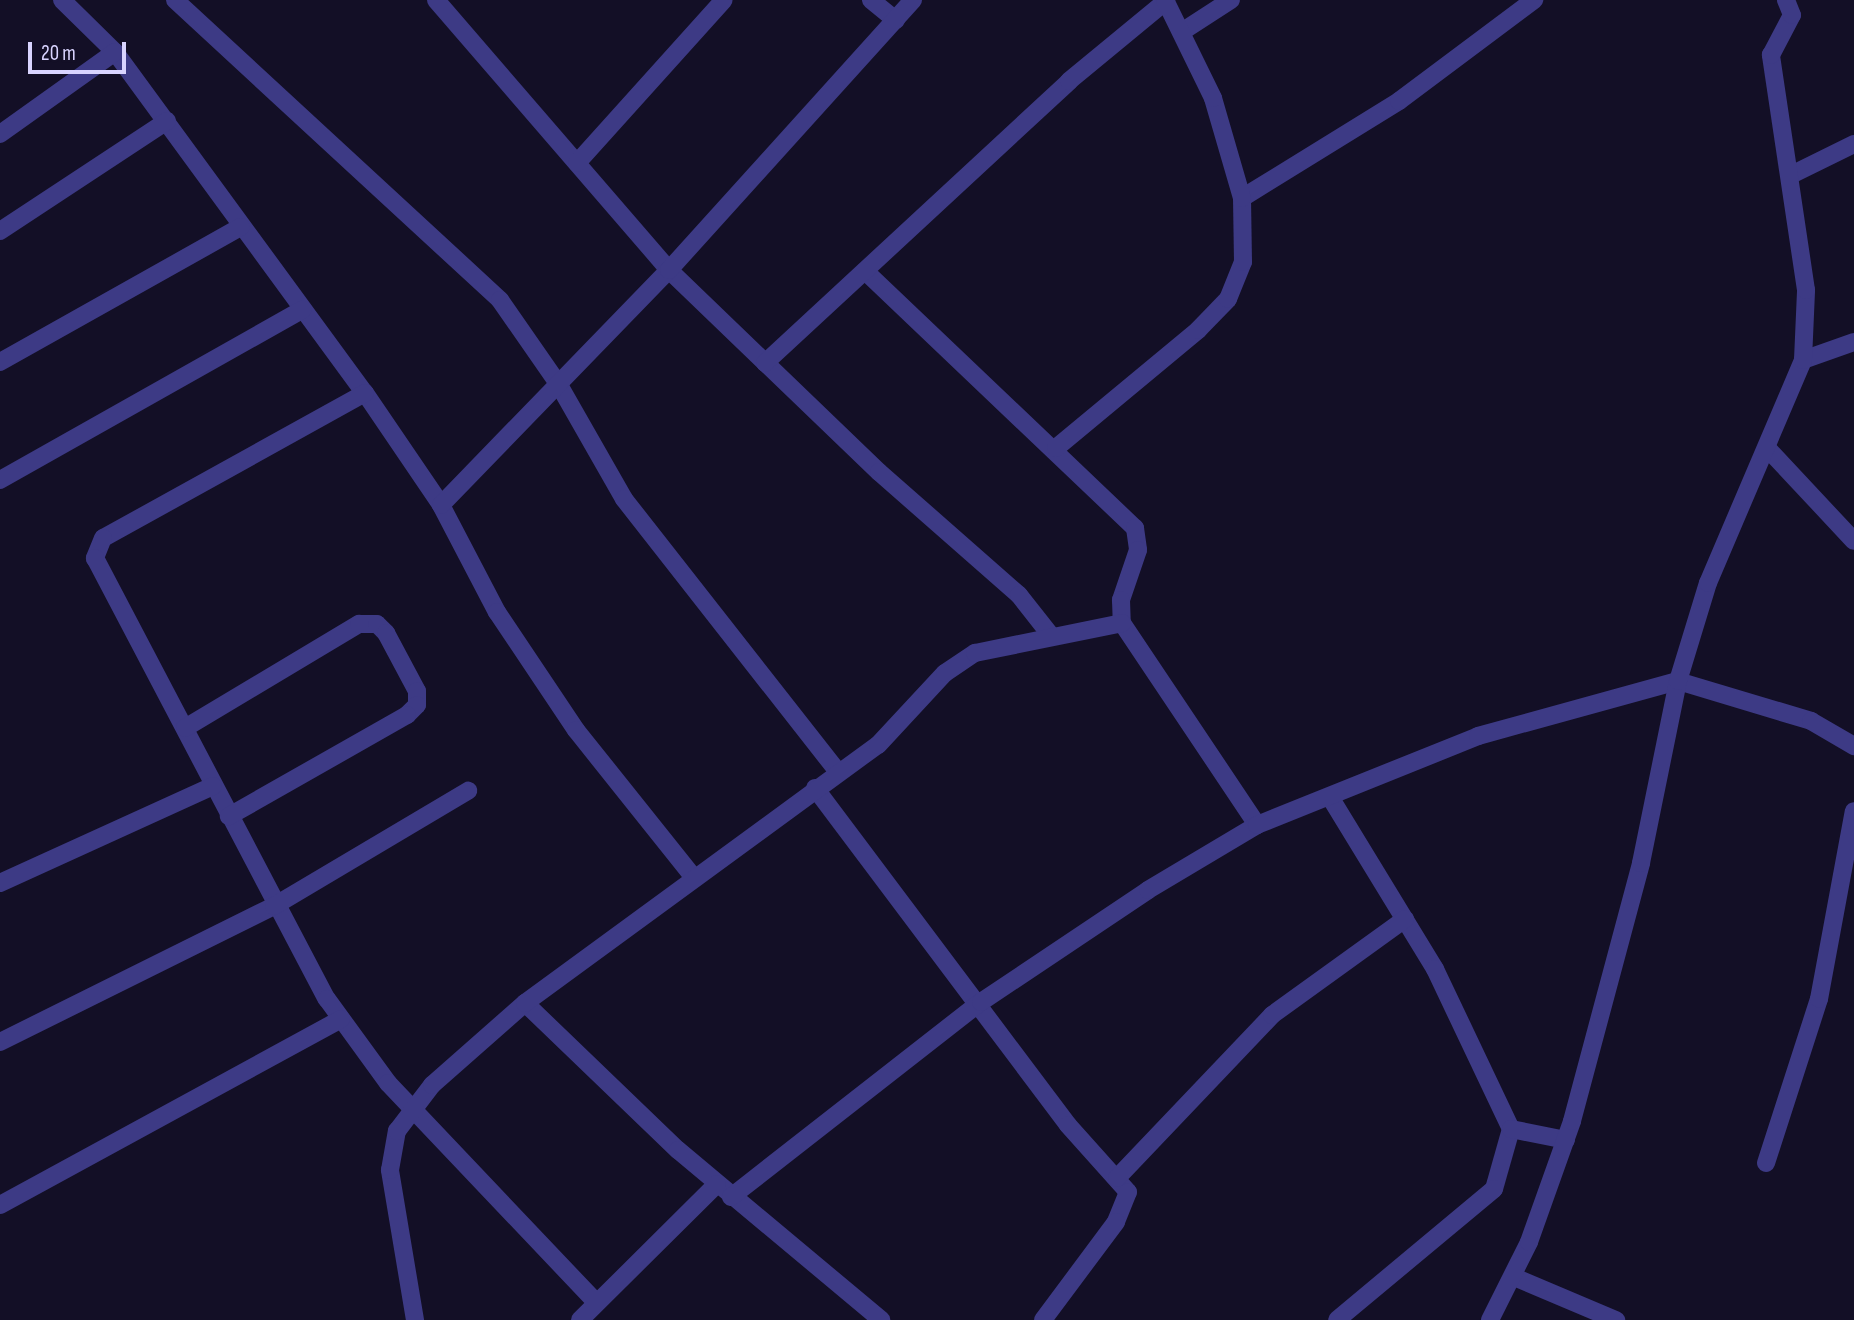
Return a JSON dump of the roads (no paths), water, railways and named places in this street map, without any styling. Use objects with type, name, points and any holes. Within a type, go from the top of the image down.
[{"type":"street","points":[[62,0],[115,52],[365,393],[442,505],[496,612],[576,730],[694,878]]},
{"type":"street","points":[[175,0],[470,270],[559,385],[624,499],[668,561],[838,772]]},
{"type":"street","points":[[436,0],[669,270],[765,363],[1019,595],[1052,636]]},
{"type":"street","points":[[577,163],[724,0]]},
{"type":"street","points":[[872,0],[896,20]]},
{"type":"street","points":[[442,505],[669,270],[913,0]]},
{"type":"street","points":[[765,363],[1165,0],[1183,31],[1213,97],[1242,198],[1243,261],[1228,299],[1056,448]]},
{"type":"street","points":[[1183,31],[1231,0]]},
{"type":"street","points":[[1242,198],[1399,101],[1534,0]]},
{"type":"street","points":[[1490,1320],[1514,1277],[1553,1174],[1559,1138],[1641,863],[1678,681],[1708,583],[1803,360],[1806,290],[1791,175],[1771,55],[1773,40],[1792,15],[1786,0]]},
{"type":"street","points":[[0,134],[115,52]]},
{"type":"street","points":[[0,231],[167,121]]},
{"type":"street","points":[[1791,175],[1854,144]]},
{"type":"street","points":[[0,362],[241,227]]},
{"type":"street","points":[[865,271],[1056,448],[1135,528],[1138,550],[1121,600],[1122,623],[1257,825]]},
{"type":"street","points":[[0,480],[302,310]]},
{"type":"street","points":[[1803,360],[1854,342]]},
{"type":"street","points":[[365,393],[95,546],[95,558],[185,728],[274,906],[341,1019],[412,1106],[597,1303]]},
{"type":"street","points":[[1767,448],[1854,541]]},
{"type":"street","points":[[415,1320],[390,1170],[397,1131],[412,1106],[525,1003],[815,788],[878,745],[946,673],[975,653],[1122,623]]},
{"type":"street","points":[[185,728],[359,624],[377,624],[386,633],[417,691],[417,705],[407,715],[229,817]]},
{"type":"street","points":[[732,1197],[981,1002],[1257,825],[1478,736],[1678,681],[1811,721],[1854,746]]},
{"type":"street","points":[[0,883],[213,786]]},
{"type":"street","points":[[815,788],[981,1002],[1068,1125],[1128,1192],[1127,1205],[1043,1320]]},
{"type":"street","points":[[0,1042],[274,906],[468,792]]},
{"type":"street","points":[[1330,797],[1405,919],[1503,1101],[1511,1129],[1494,1189],[1337,1320]]},
{"type":"street","points":[[1766,1163],[1819,999],[1854,811]]},
{"type":"street","points":[[1117,1178],[1272,1015],[1405,919]]},
{"type":"street","points":[[525,1003],[717,1184],[881,1320]]},
{"type":"street","points":[[0,1205],[341,1019]]},
{"type":"street","points":[[1511,1129],[1534,1130],[1559,1138]]},
{"type":"street","points":[[580,1320],[717,1184]]},
{"type":"street","points":[[1514,1277],[1616,1320]]}]
